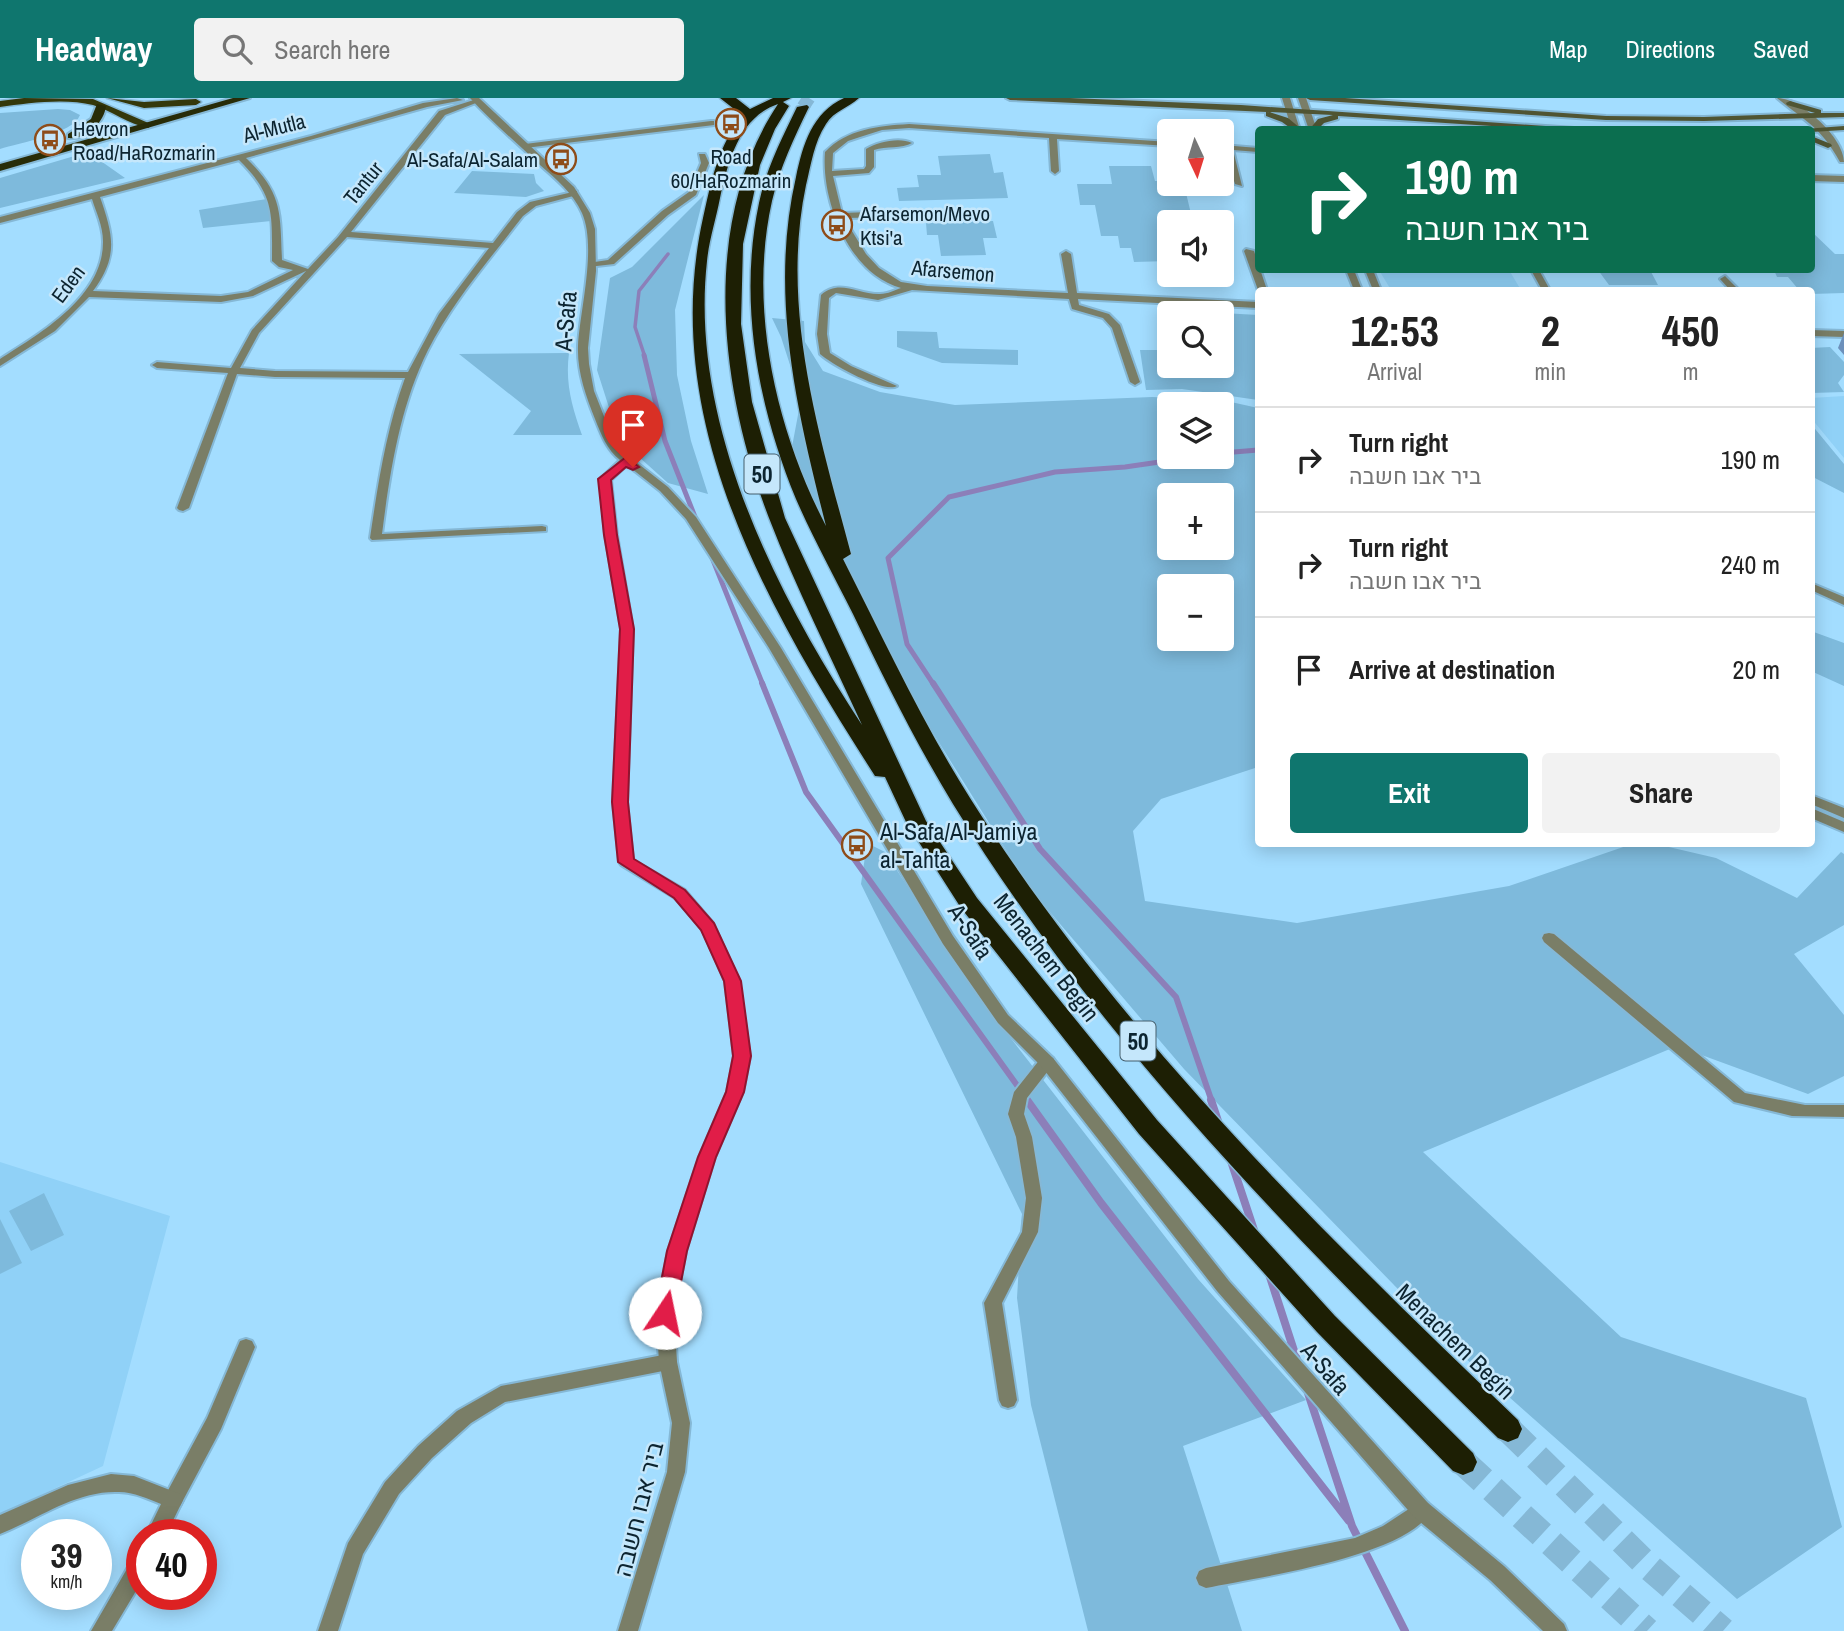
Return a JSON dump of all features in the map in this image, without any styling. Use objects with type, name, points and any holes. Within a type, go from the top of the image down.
[{"type":"highway","points":[[0,155],[211,98]]},
{"type":"highway","points":[[0,168],[245,98]]},
{"type":"highway","points":[[726,98],[737,103],[748,114]]},
{"type":"highway","points":[[852,590],[807,410],[790,278],[796,193],[814,107],[831,109],[853,98]]},
{"type":"highway","points":[[784,102],[763,105],[748,114],[738,128],[724,163],[703,237],[699,291],[702,366],[711,423],[736,499],[778,601],[826,688],[916,822]]},
{"type":"highway","name":"Menachem Begin","points":[[784,102],[770,125],[759,152],[748,182],[738,225],[731,296],[739,381],[761,471],[777,518],[916,822],[969,902],[1148,1127],[1326,1324],[1463,1462]]},
{"type":"highway","points":[[72,136],[95,122],[101,106]]},
{"type":"highway","name":"Menachem Begin","points":[[814,107],[781,150],[764,218],[757,261],[761,352],[769,396],[790,466],[926,739],[963,804],[1022,892],[1166,1076],[1250,1171],[1374,1301],[1508,1429]]},
{"type":"main road","points":[[0,104],[65,98],[101,106],[130,121],[148,125]]},
{"type":"main road","points":[[112,98],[144,105],[196,102]]},
{"type":"main road","points":[[1010,98],[1241,107],[1536,126]]},
{"type":"main road","points":[[1310,98],[1606,118],[1844,115]]},
{"type":"main road","points":[[1790,103],[1816,111],[1844,115]]},
{"type":"main road","points":[[1241,107],[1278,117],[1292,126]]},
{"type":"main road","points":[[1315,126],[1329,118],[1363,115]]},
{"type":"main road","points":[[1815,130],[1844,130]]},
{"type":"main road","points":[[1815,139],[1830,143],[1844,130]]},
{"type":"street","points":[[1286,98],[1295,126]]},
{"type":"street","points":[[1302,98],[1312,126]]},
{"type":"street","points":[[1779,98],[1807,126]]},
{"type":"street","points":[[1779,98],[1809,117],[1821,129],[1843,161]]},
{"type":"street","name":"A-Safa","points":[[478,99],[582,203],[591,229],[591,288],[583,348],[586,378],[602,425],[618,453],[664,489],[690,517],[775,648],[948,940],[1003,1019],[1047,1062],[1223,1286],[1421,1510],[1497,1573],[1557,1631]]},
{"type":"street","name":"Al-Mutla","points":[[0,220],[314,138],[426,105],[478,99]]},
{"type":"street","name":"Tantur","points":[[183,508],[234,370],[255,332],[307,269],[343,237],[442,113],[478,99]]},
{"type":"street","points":[[526,146],[711,123]]},
{"type":"street","name":"Afarsemon","points":[[1157,143],[924,127],[881,128],[845,139],[836,145],[829,152],[829,174],[838,216],[845,232],[878,271],[890,280],[911,287],[1255,305]]},
{"type":"street","points":[[1815,133],[1830,143]]},
{"type":"street","points":[[1053,136],[1055,171]]},
{"type":"street","points":[[829,174],[866,171],[870,167],[870,149],[884,144],[908,143]]},
{"type":"street","points":[[1234,148],[1255,149]]},
{"type":"street","points":[[239,156],[260,176],[275,201],[277,261],[282,265],[307,269]]},
{"type":"street","points":[[591,265],[611,262],[665,213],[693,193],[705,163],[702,156]]},
{"type":"street","points":[[1234,171],[1239,184]]},
{"type":"street","points":[[1815,178],[1844,179]]},
{"type":"street","points":[[542,529],[376,538],[390,446],[422,352],[439,323],[524,209],[574,193]]},
{"type":"street","name":"Eden","points":[[0,362],[49,331],[87,294],[98,275],[108,244],[107,227],[95,196]]},
{"type":"street","points":[[838,216],[899,215]]},
{"type":"street","points":[[343,237],[496,246]]},
{"type":"street","points":[[1249,251],[1255,268]]},
{"type":"street","points":[[1066,254],[1075,307],[1080,311],[1106,316],[1117,327],[1135,382]]},
{"type":"street","points":[[87,294],[221,299],[250,294],[307,269]]},
{"type":"street","points":[[1725,279],[1732,287]]},
{"type":"street","points":[[892,386],[847,368],[825,354],[822,334],[824,297],[832,289],[881,297],[911,287]]},
{"type":"street","points":[[1815,333],[1844,334]]},
{"type":"street","points":[[157,365],[275,374],[413,375]]},
{"type":"street","name":"ביר אבו חשבה","points":[[626,460],[605,479],[611,535],[627,629],[620,802],[626,862],[680,894],[708,927],[732,981],[742,1056],[735,1092],[707,1157],[677,1251],[665,1313],[668,1362],[681,1423],[676,1472],[628,1631]]},
{"type":"street","points":[[1815,588],[1844,601]]},
{"type":"street","points":[[1815,801],[1844,813]]},
{"type":"street","points":[[1815,815],[1844,827]]},
{"type":"street","points":[[1549,938],[1740,1098],[1765,1105],[1828,1113],[1844,1111]]},
{"type":"street","points":[[1009,1400],[993,1303],[1030,1232],[1034,1198],[1024,1137],[1016,1114],[1020,1096],[1047,1062]]},
{"type":"street","points":[[164,1519],[214,1423],[246,1347]]},
{"type":"street","points":[[328,1631],[355,1550],[392,1489],[425,1452],[464,1416],[501,1394],[541,1384],[668,1362]]},
{"type":"street","points":[[0,1525],[66,1496],[113,1482],[144,1489],[173,1500]]},
{"type":"street","points":[[1206,1578],[1355,1547],[1390,1534],[1421,1510]]},
{"type":"street","points":[[101,1631],[126,1589]]},
{"type":"shaded area","points":[[70,110],[80,115],[75,122],[57,133],[0,149],[0,113]]},
{"type":"shaded area","points":[[88,152],[125,178],[0,208],[0,178]]},
{"type":"shaded area","points":[[990,154],[994,173],[1003,172],[1008,198],[899,201],[897,188],[919,187],[917,175],[941,175],[938,156]]},
{"type":"shaded area","points":[[1109,166],[1151,166],[1157,181],[1157,196],[1187,196],[1190,210],[1157,210],[1157,261],[1134,262],[1131,248],[1120,248],[1118,236],[1101,236],[1095,205],[1080,205],[1077,184],[1112,184]]},
{"type":"shaded area","points":[[472,171],[534,174],[536,183],[544,191],[526,197],[454,193]]},
{"type":"shaded area","points":[[704,195],[675,310],[677,375],[691,441],[708,494],[668,483],[639,457],[613,420],[597,370],[610,278],[632,267]]},
{"type":"shaded area","points":[[267,199],[271,221],[203,228],[199,210]]},
{"type":"shaded area","points":[[993,221],[997,238],[983,238],[986,255],[941,256],[938,235],[927,235],[926,223]]},
{"type":"shaded area","points":[[1815,235],[1835,254],[1844,254],[1844,293],[1815,294],[1815,287],[1796,287],[1788,277],[1777,277],[1775,273],[1815,273]]},
{"type":"shaded area","points":[[1381,273],[1511,273],[1519,287],[1389,287]]},
{"type":"shaded area","points":[[1600,273],[1652,273],[1658,285],[1609,285]]},
{"type":"shaded area","points":[[1234,314],[1255,315],[1255,400],[1234,397],[1234,392],[1146,390],[1140,350],[1157,350],[1157,378],[1234,378]]},
{"type":"shaded area","points":[[772,318],[804,321],[805,342],[823,371],[880,392],[955,405],[1157,397],[1157,469],[1234,469],[1234,403],[1255,407],[1255,768],[1161,799],[1133,831],[1145,901],[1297,923],[1509,886],[1623,847],[1669,847],[1716,858],[1797,898],[1841,852],[1844,854],[1844,925],[1794,954],[1844,1015],[1844,1076],[1808,1094],[1677,1046],[1423,1152],[1621,1337],[1806,1398],[1842,1527],[1737,1599],[1464,1357],[1184,1069],[1031,890],[928,725],[880,654],[788,468],[801,399]]},
{"type":"shaded area","points":[[897,331],[937,332],[939,348],[1018,350],[1018,365],[942,363],[897,347]]},
{"type":"shaded area","points":[[1830,347],[1844,362],[1844,375],[1838,383],[1844,392],[1815,393],[1815,348]]},
{"type":"shaded area","points":[[569,353],[570,395],[582,435],[513,435],[531,411],[459,354]]},
{"type":"shaded area","points":[[1844,396],[1844,458],[1815,423],[1815,398]]},
{"type":"shaded area","points":[[1815,429],[1844,464],[1844,493],[1815,478]]},
{"type":"shaded area","points":[[1815,632],[1844,643],[1844,686],[1815,673]]},
{"type":"shaded area","points":[[867,843],[885,852],[985,1005],[1198,1279],[1306,1400],[1183,1446],[1242,1631],[1088,1631],[1031,1405],[1017,1298],[1022,1214],[861,884]]},
{"type":"shaded area","points":[[0,1162],[170,1216],[103,1466],[0,1514]]},
{"type":"shaded area","points":[[44,1193],[64,1235],[31,1251],[9,1211]]},
{"type":"shaded area","points":[[0,1219],[22,1263],[0,1274]]},
{"type":"waterway","points":[[645,357],[635,327],[639,291],[668,254]]},
{"type":"waterway","points":[[644,355],[665,441],[697,522]]},
{"type":"waterway","points":[[1234,452],[1255,450]]},
{"type":"waterway","points":[[934,685],[907,644],[888,558],[949,497],[1055,472],[1157,462]]},
{"type":"waterway","points":[[711,555],[763,685]]},
{"type":"waterway","points":[[762,683],[806,792],[1029,1102]]},
{"type":"waterway","points":[[933,683],[1040,849],[1176,997],[1212,1102]]},
{"type":"waterway","points":[[1027,1100],[1101,1203],[1349,1521]]},
{"type":"waterway","points":[[1211,1100],[1218,1121]]},
{"type":"waterway","points":[[1231,1161],[1254,1230]]},
{"type":"waterway","points":[[1269,1274],[1298,1363]]},
{"type":"waterway","points":[[1307,1390],[1352,1526],[1405,1631]]},
{"type":"tunnel","points":[[803,107],[809,98]]},
{"type":"tunnel","points":[[1508,1429],[1648,1566],[1723,1631]]},
{"type":"tunnel","points":[[1463,1462],[1647,1631]]},
{"type":"place","name":"Road 60/HaRozmarin","points":[[731,124]]},
{"type":"place","name":"Hevron Road/HaRozmarin","points":[[50,140]]},
{"type":"place","name":"Al-Safa/Al-Salam","points":[[561,159]]},
{"type":"place","name":"Afarsemon/Mevo Ktsi'a","points":[[837,225]]},
{"type":"place","name":"Al-Safa/Al-Jamiya al-Tahta","points":[[857,845]]},
{"type":"route","points":[[633,467],[626,460],[605,479],[611,535],[627,629],[620,802],[626,862],[680,894],[708,927],[732,981],[742,1056],[735,1092],[707,1157],[677,1251],[665,1313]]}]
